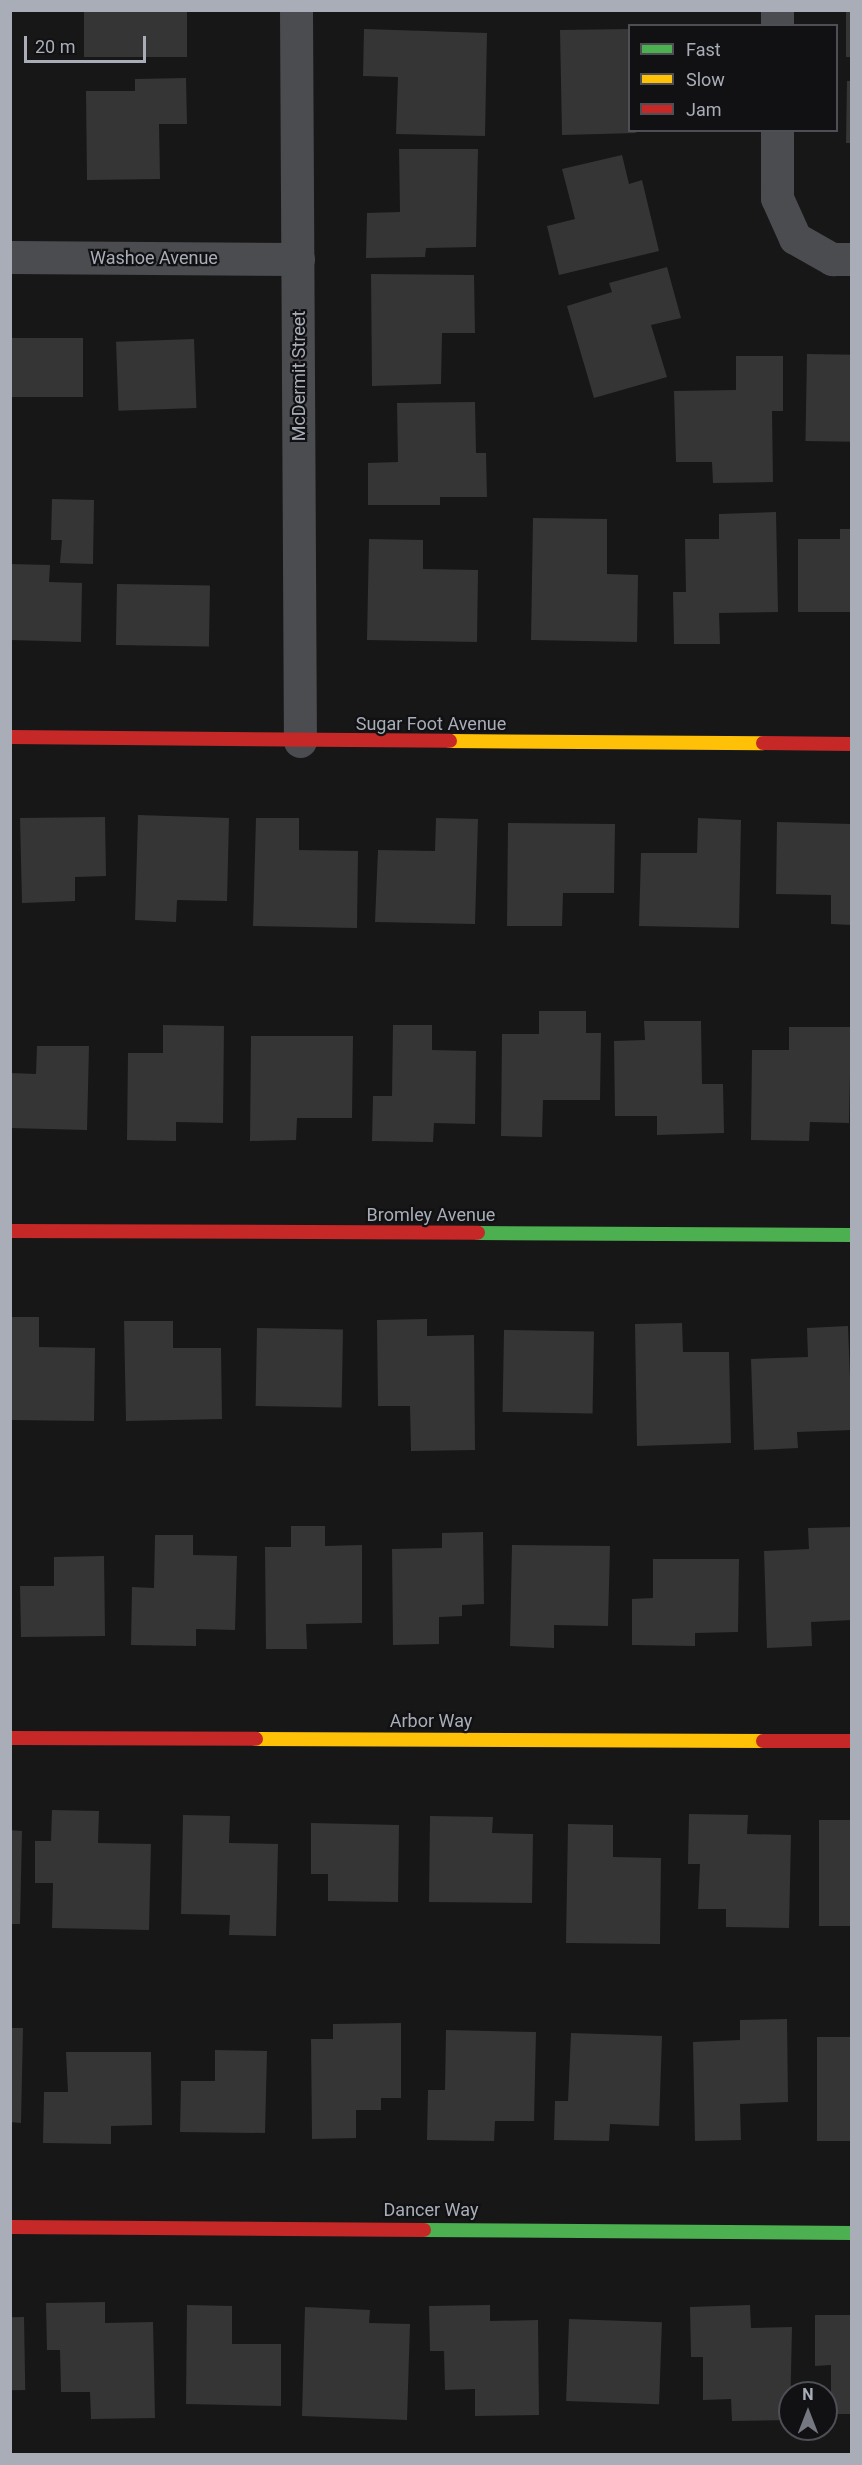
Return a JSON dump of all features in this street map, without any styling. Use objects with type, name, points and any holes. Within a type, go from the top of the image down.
[{"type":"street","name":"McDermit Street","points":[[296,10],[300,741]]},
{"type":"street","points":[[777,132],[777,198],[795,238],[832,259],[852,259]]},
{"type":"street","name":"Washoe Avenue","points":[[10,258],[298,259]]},
{"type":"street","name":"Sugar Foot Avenue","points":[[10,737],[852,744]]},
{"type":"street","name":"Bromley Avenue","points":[[10,1231],[852,1235]]},
{"type":"street","name":"Arbor Way","points":[[10,1738],[852,1741]]},
{"type":"street","name":"Dancer Way","points":[[10,2227],[852,2233]]},
{"type":"building","points":[[84,10],[187,10],[187,57],[84,57]]},
{"type":"building","points":[[846,11],[852,11],[852,57],[846,57]]},
{"type":"building","points":[[364,29],[487,33],[485,136],[396,134],[398,77],[363,76]]},
{"type":"building","points":[[628,29],[628,132],[637,133],[562,135],[560,30]]},
{"type":"building","points":[[186,78],[187,124],[159,124],[160,179],[87,180],[86,91],[135,91],[135,79]]},
{"type":"building","points":[[847,81],[852,81],[852,143],[846,143]]},
{"type":"building","points":[[399,149],[478,149],[476,247],[426,248],[425,257],[366,258],[367,213],[400,212]]},
{"type":"building","points":[[622,155],[629,184],[642,180],[659,251],[559,275],[547,226],[575,219],[562,169]]},
{"type":"building","points":[[667,267],[681,318],[651,325],[667,377],[594,398],[567,306],[612,292],[609,283]]},
{"type":"building","points":[[371,274],[474,275],[475,333],[442,333],[441,384],[372,386]]},
{"type":"building","points":[[10,338],[83,338],[83,397],[10,397]]},
{"type":"building","points":[[194,339],[196,408],[118,411],[116,342]]},
{"type":"building","points":[[807,354],[852,355],[850,442],[805,441]]},
{"type":"building","points":[[736,356],[783,356],[783,411],[772,411],[773,482],[713,483],[712,462],[676,462],[674,391],[736,390]]},
{"type":"building","points":[[475,402],[476,453],[486,453],[487,497],[440,497],[440,505],[368,505],[368,463],[398,462],[397,403]]},
{"type":"building","points":[[52,499],[94,500],[93,564],[60,563],[62,540],[51,540]]},
{"type":"building","points":[[776,512],[778,612],[719,613],[720,644],[674,644],[673,592],[686,592],[685,539],[719,539],[719,514]]},
{"type":"building","points":[[533,518],[607,519],[607,574],[638,575],[637,642],[531,640]]},
{"type":"building","points":[[840,529],[852,529],[852,612],[798,612],[798,539],[840,539]]},
{"type":"building","points":[[369,539],[423,540],[423,569],[478,570],[477,642],[367,640]]},
{"type":"building","points":[[10,564],[50,565],[49,582],[82,583],[81,642],[10,640]]},
{"type":"building","points":[[117,584],[210,586],[209,647],[116,645]]},
{"type":"building","points":[[138,815],[229,818],[227,901],[177,900],[176,922],[135,920]]},
{"type":"building","points":[[105,817],[106,876],[75,877],[75,901],[22,903],[20,818]]},
{"type":"building","points":[[256,818],[299,818],[299,850],[358,851],[357,928],[253,926]]},
{"type":"building","points":[[436,818],[478,819],[475,924],[375,922],[378,850],[435,851]]},
{"type":"building","points":[[698,818],[741,820],[739,928],[639,926],[641,853],[697,853]]},
{"type":"building","points":[[777,822],[852,824],[852,925],[831,924],[831,895],[776,894]]},
{"type":"building","points":[[508,823],[615,824],[614,893],[563,893],[562,926],[507,926]]},
{"type":"building","points":[[539,1011],[586,1011],[586,1033],[601,1033],[600,1100],[543,1100],[542,1137],[501,1136],[502,1034],[539,1034]]},
{"type":"building","points":[[644,1021],[701,1021],[702,1084],[723,1084],[724,1133],[657,1135],[657,1116],[615,1116],[614,1041],[645,1040]]},
{"type":"building","points":[[163,1025],[224,1026],[223,1123],[176,1122],[176,1141],[127,1140],[128,1053],[163,1053]]},
{"type":"building","points":[[393,1025],[432,1025],[432,1050],[476,1051],[475,1124],[434,1123],[433,1142],[372,1141],[373,1096],[392,1096]]},
{"type":"building","points":[[789,1027],[851,1027],[849,1123],[810,1122],[809,1141],[751,1140],[752,1050],[789,1050]]},
{"type":"building","points":[[251,1036],[353,1036],[352,1118],[297,1118],[296,1140],[250,1141]]},
{"type":"building","points":[[37,1046],[89,1046],[87,1130],[10,1128],[10,1073],[36,1074]]},
{"type":"building","points":[[10,1317],[39,1317],[39,1347],[95,1348],[94,1421],[10,1420]]},
{"type":"building","points":[[427,1319],[427,1336],[474,1335],[475,1450],[411,1451],[410,1406],[378,1406],[377,1320]]},
{"type":"building","points":[[124,1321],[173,1321],[173,1348],[221,1348],[222,1419],[126,1421]]},
{"type":"building","points":[[682,1323],[683,1352],[729,1352],[731,1443],[637,1446],[635,1324]]},
{"type":"building","points":[[848,1326],[852,1430],[797,1432],[798,1448],[754,1450],[751,1359],[808,1357],[807,1328]]},
{"type":"building","points":[[257,1328],[343,1330],[342,1407],[256,1406]]},
{"type":"building","points":[[504,1330],[594,1332],[593,1414],[503,1412]]},
{"type":"building","points":[[291,1526],[325,1526],[325,1546],[362,1545],[362,1623],[306,1624],[307,1649],[266,1649],[265,1547],[291,1547]]},
{"type":"building","points":[[852,1527],[852,1620],[811,1622],[812,1646],[767,1648],[764,1551],[809,1549],[808,1528]]},
{"type":"building","points":[[483,1532],[484,1604],[462,1605],[462,1616],[439,1617],[439,1644],[393,1645],[392,1549],[442,1548],[442,1533]]},
{"type":"building","points":[[155,1535],[193,1535],[193,1555],[237,1556],[235,1630],[196,1629],[196,1646],[131,1645],[132,1587],[154,1588]]},
{"type":"building","points":[[512,1545],[610,1546],[608,1626],[554,1625],[554,1648],[510,1646]]},
{"type":"building","points":[[104,1556],[105,1636],[21,1637],[20,1586],[54,1586],[54,1557]]},
{"type":"building","points":[[653,1559],[739,1559],[738,1632],[695,1633],[695,1646],[632,1645],[632,1599],[653,1598]]},
{"type":"building","points":[[52,1810],[99,1811],[98,1843],[151,1844],[149,1930],[52,1928],[53,1883],[35,1883],[35,1841],[51,1841]]},
{"type":"building","points":[[689,1814],[748,1815],[747,1834],[791,1835],[789,1928],[726,1927],[726,1909],[698,1909],[700,1864],[688,1864]]},
{"type":"building","points":[[183,1815],[230,1816],[229,1843],[278,1844],[276,1936],[229,1935],[230,1915],[181,1914]]},
{"type":"building","points":[[430,1816],[493,1817],[492,1833],[533,1834],[532,1903],[429,1902]]},
{"type":"building","points":[[819,1820],[852,1820],[852,1926],[819,1926]]},
{"type":"building","points":[[311,1823],[399,1825],[398,1902],[328,1901],[328,1874],[311,1874]]},
{"type":"building","points":[[568,1824],[613,1825],[613,1857],[661,1858],[660,1944],[566,1943]]},
{"type":"building","points":[[10,1830],[22,1831],[20,1924],[10,1924]]},
{"type":"building","points":[[787,2019],[788,2102],[740,2104],[741,2140],[695,2141],[693,2042],[740,2040],[740,2020]]},
{"type":"building","points":[[401,2023],[401,2098],[381,2098],[381,2110],[356,2110],[356,2138],[312,2139],[311,2039],[333,2039],[333,2024]]},
{"type":"building","points":[[10,2028],[23,2028],[21,2123],[10,2122]]},
{"type":"building","points":[[446,2030],[536,2032],[534,2121],[495,2121],[494,2141],[427,2140],[428,2090],[445,2090]]},
{"type":"building","points":[[571,2033],[662,2036],[659,2126],[610,2124],[609,2141],[554,2140],[555,2101],[568,2101]]},
{"type":"building","points":[[817,2037],[852,2037],[852,2141],[817,2141]]},
{"type":"building","points":[[215,2050],[267,2051],[265,2133],[180,2132],[181,2081],[215,2081]]},
{"type":"building","points":[[66,2052],[151,2052],[152,2125],[111,2126],[111,2144],[43,2143],[44,2092],[68,2092]]},
{"type":"building","points":[[105,2302],[105,2323],[153,2322],[155,2418],[91,2419],[90,2392],[61,2392],[60,2350],[47,2350],[46,2303]]},
{"type":"building","points":[[187,2305],[232,2306],[232,2344],[281,2344],[281,2406],[186,2404]]},
{"type":"building","points":[[490,2305],[490,2321],[538,2320],[539,2415],[475,2416],[475,2389],[445,2390],[444,2351],[430,2351],[429,2306]]},
{"type":"building","points":[[750,2305],[751,2328],[792,2327],[791,2381],[778,2381],[778,2420],[732,2421],[731,2399],[703,2400],[703,2357],[691,2357],[690,2307]]},
{"type":"building","points":[[305,2307],[370,2310],[369,2323],[410,2324],[407,2420],[302,2416]]},
{"type":"building","points":[[815,2315],[852,2315],[852,2414],[838,2414],[838,2381],[831,2381],[831,2365],[815,2366]]},
{"type":"building","points":[[10,2317],[24,2317],[25,2390],[11,2390]]},
{"type":"building","points":[[569,2319],[662,2322],[659,2404],[566,2401]]},
{"type":"traffic: fast","points":[[478,1233],[852,1235]]},
{"type":"traffic: fast","points":[[424,2230],[852,2233]]},
{"type":"traffic: slow","points":[[450,741],[763,743]]},
{"type":"traffic: slow","points":[[256,1739],[763,1741]]},
{"type":"traffic: jam","points":[[10,737],[450,741]]},
{"type":"traffic: jam","points":[[763,743],[852,744]]},
{"type":"traffic: jam","points":[[10,1231],[478,1233]]},
{"type":"traffic: jam","points":[[10,1738],[256,1739]]},
{"type":"traffic: jam","points":[[763,1741],[852,1741]]},
{"type":"traffic: jam","points":[[10,2227],[424,2230]]}]
